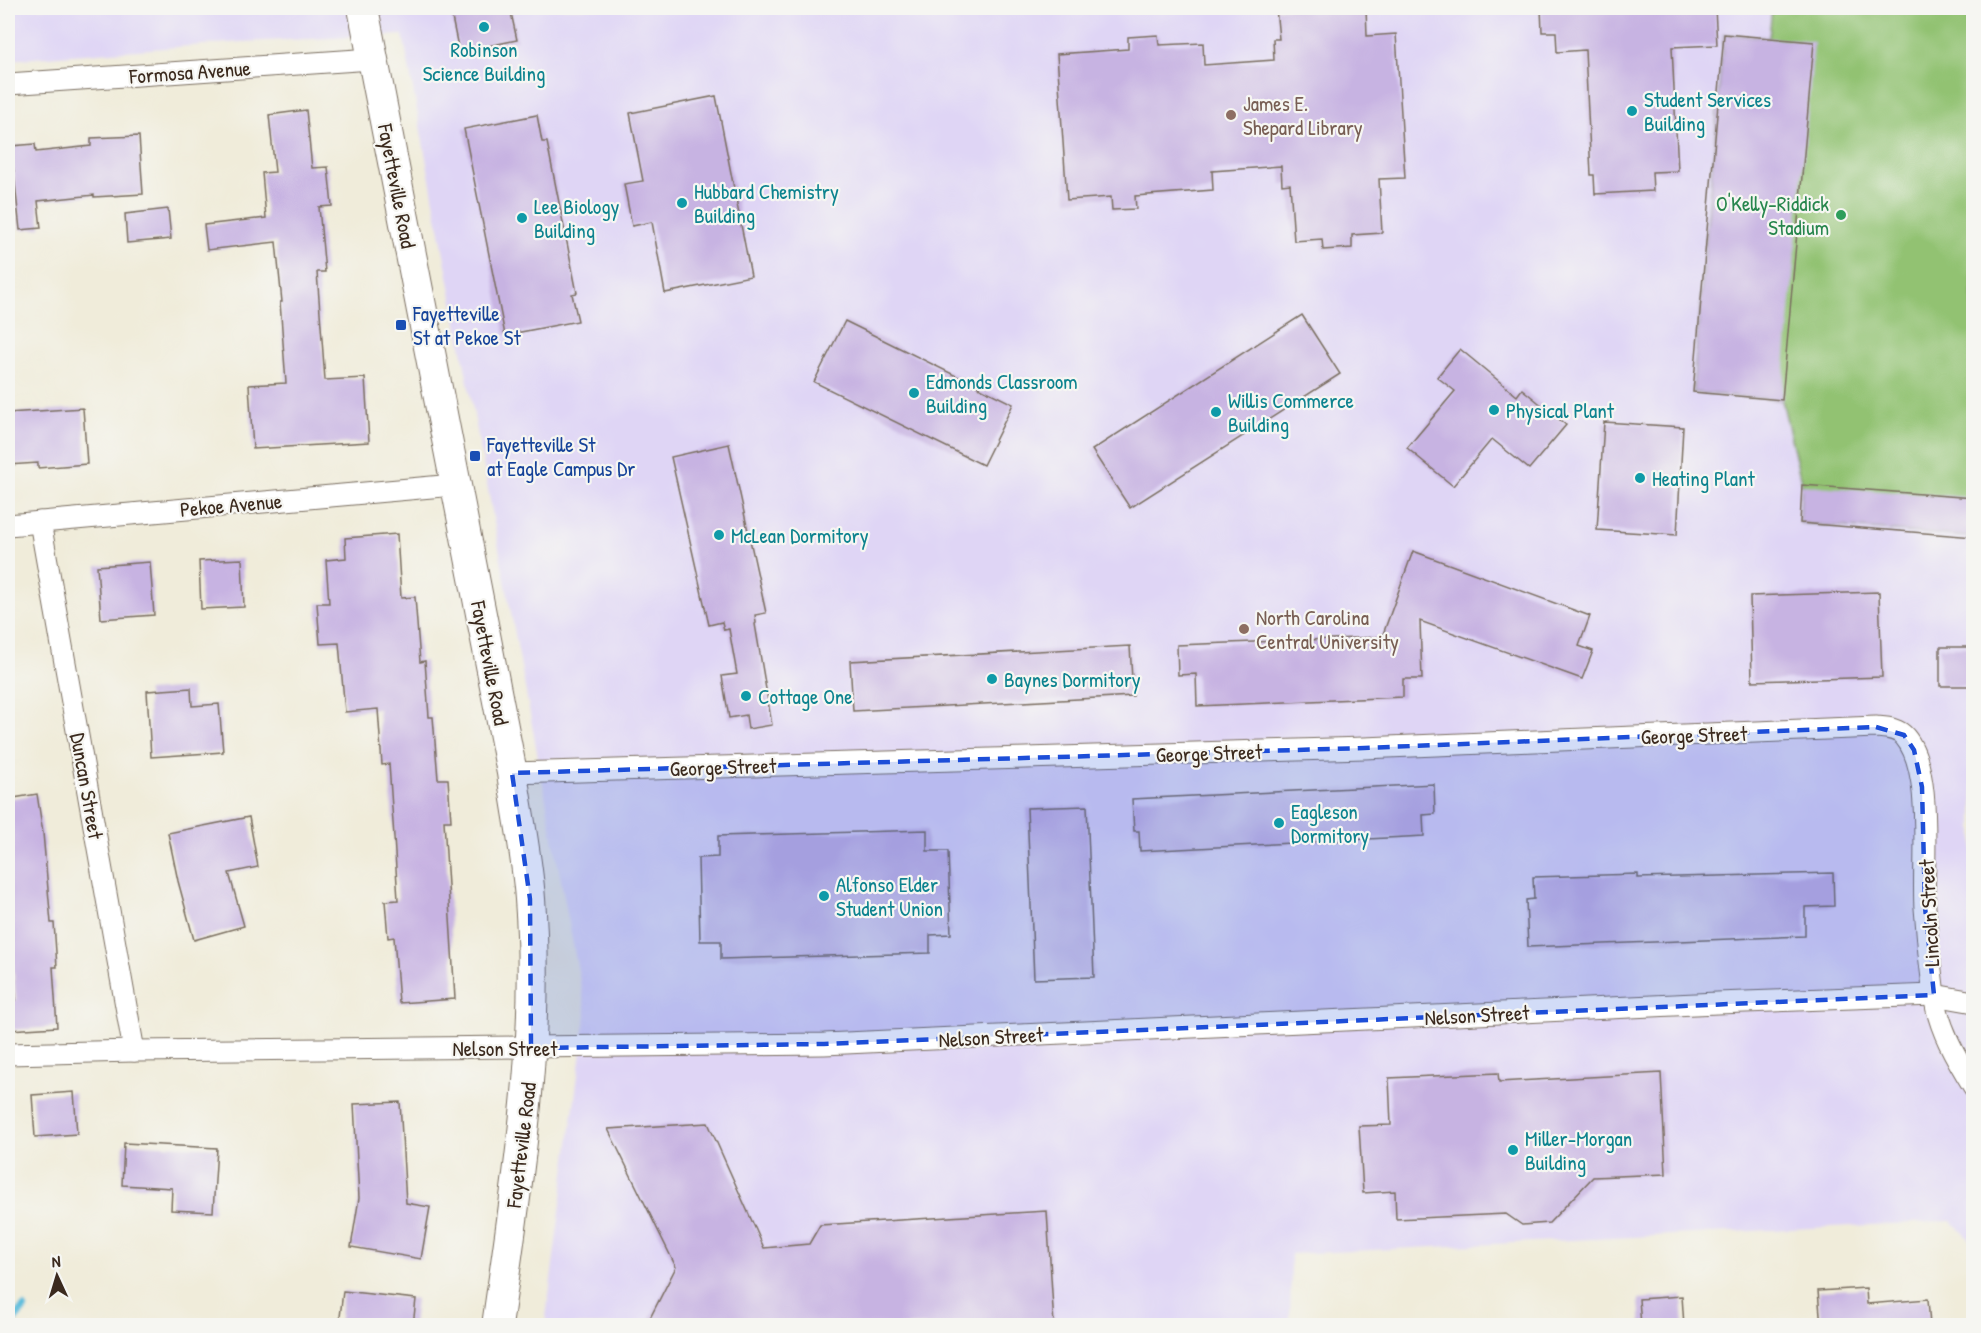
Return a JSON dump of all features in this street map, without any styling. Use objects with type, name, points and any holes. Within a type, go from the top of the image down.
[{"type":"main road","name":"Fayetteville Road","points":[[363,8],[454,485],[512,773],[530,899],[531,1048],[518,1177],[497,1326]]},
{"type":"street","name":"Formosa Avenue","points":[[8,84],[372,59]]},
{"type":"street","name":"Pekoe Avenue","points":[[8,525],[454,485]]},
{"type":"street","name":"Duncan Street","points":[[40,522],[134,1051]]},
{"type":"street","name":"George Street","points":[[512,773],[1364,748],[1876,727],[1893,729],[1904,735]]},
{"type":"street","name":"Lincoln Street","points":[[1904,735],[1914,750],[1922,787],[1925,907],[1934,995],[1940,1024],[1958,1062],[1974,1087]]},
{"type":"street","name":"Nelson Street","points":[[8,1054],[824,1044],[1934,995],[1974,1002]]},
{"type":"highlighted area","points":[[1876,727],[1904,735],[1914,750],[1922,787],[1925,907],[1934,995],[824,1044],[531,1048],[530,899],[512,773],[1364,748]]},
{"type":"shaded area","name":"North Carolina Central University","points":[[8,8],[1973,8],[1973,1244],[1952,1221],[1291,1254],[1290,1325],[545,1325],[586,1014],[403,35],[242,42],[8,60]]},
{"type":"green space","name":"O'Kelly-Riddick Stadium","points":[[1772,8],[1973,8],[1973,537],[1800,523],[1802,485],[1782,400],[1693,392],[1724,34],[1769,38]]},
{"type":"building","name":"Robinson Science Building","points":[[450,8],[510,8],[517,40],[459,52]]},
{"type":"building","name":"James E. Shepard Library","points":[[1276,8],[1366,8],[1367,36],[1396,34],[1405,178],[1379,179],[1382,233],[1352,235],[1352,248],[1323,250],[1322,239],[1294,241],[1290,184],[1282,185],[1281,166],[1212,171],[1213,190],[1135,196],[1136,209],[1112,210],[1111,197],[1067,200],[1057,54],[1128,49],[1128,37],[1158,35],[1159,45],[1203,43],[1204,65],[1274,60],[1273,39],[1279,39]]},
{"type":"building","name":"Student Services Building","points":[[1541,8],[1715,8],[1717,45],[1672,47],[1678,171],[1652,172],[1653,191],[1595,194],[1594,175],[1591,175],[1585,50],[1557,52],[1556,32],[1542,32]]},
{"type":"building","points":[[1724,34],[1814,42],[1782,400],[1693,392]]},
{"type":"building","name":"Hubbard Chemistry Building","points":[[716,96],[751,276],[665,293],[652,222],[632,226],[624,184],[643,181],[630,113]]},
{"type":"building","points":[[306,110],[312,168],[328,167],[332,206],[319,207],[325,272],[317,272],[325,380],[365,378],[369,442],[253,449],[249,385],[286,383],[276,242],[207,250],[204,225],[266,218],[262,173],[275,172],[269,115]]},
{"type":"building","name":"Lee Biology Building","points":[[537,115],[542,142],[547,142],[577,293],[572,294],[578,321],[505,335],[464,129]]},
{"type":"building","points":[[139,136],[143,194],[94,197],[94,195],[38,201],[41,228],[20,230],[11,146],[35,144],[36,152],[91,146],[91,138]]},
{"type":"building","points":[[168,209],[171,239],[127,243],[125,214]]},
{"type":"building","name":"Willis Commerce Building","points":[[1302,315],[1340,374],[1130,508],[1092,450]]},
{"type":"building","name":"Edmonds Classroom Building","points":[[845,321],[1013,404],[983,465],[814,382]]},
{"type":"building","name":"Physical Plant","points":[[1460,349],[1517,396],[1522,389],[1566,425],[1529,469],[1492,439],[1453,486],[1407,448],[1455,391],[1437,377]]},
{"type":"building","points":[[83,408],[87,464],[38,468],[38,463],[8,465],[8,413]]},
{"type":"building","name":"Heating Plant","points":[[1604,422],[1683,427],[1677,535],[1597,530]]},
{"type":"building","name":"McLean Dormitory","points":[[729,444],[766,613],[755,615],[755,624],[772,725],[748,729],[746,715],[729,718],[722,676],[737,674],[729,629],[724,630],[722,622],[709,625],[671,457]]},
{"type":"building","points":[[1802,485],[1974,498],[1974,537],[1800,523]]},
{"type":"building","points":[[397,534],[401,598],[415,597],[420,662],[425,661],[429,717],[433,717],[438,779],[448,779],[451,821],[444,821],[455,999],[399,1003],[394,937],[388,938],[385,901],[398,900],[389,764],[382,765],[378,709],[345,712],[339,643],[320,644],[317,603],[329,603],[326,560],[346,558],[345,538]]},
{"type":"building","points":[[1413,551],[1590,616],[1579,646],[1593,651],[1582,679],[1420,621],[1422,679],[1403,679],[1403,697],[1197,706],[1196,674],[1178,675],[1177,645],[1382,637]]},
{"type":"building","points":[[242,559],[244,607],[201,609],[199,561]]},
{"type":"building","points":[[150,562],[154,615],[101,619],[97,566]]},
{"type":"building","points":[[1879,592],[1882,677],[1752,681],[1750,596]]},
{"type":"building","name":"Baynes Dormitory","points":[[1130,646],[1133,696],[853,711],[850,661]]},
{"type":"building","points":[[1940,647],[1974,647],[1974,686],[1940,686]]},
{"type":"building","points":[[191,688],[192,706],[219,704],[223,752],[151,757],[147,691]]},
{"type":"building","name":"Eagleson Dormitory","points":[[1434,784],[1435,814],[1423,815],[1424,836],[1140,851],[1139,831],[1134,831],[1132,799]]},
{"type":"building","points":[[37,794],[51,923],[54,923],[57,967],[53,967],[57,1027],[9,1030],[8,1001],[16,1000],[8,904],[8,799]]},
{"type":"building","points":[[1087,806],[1094,977],[1034,979],[1027,808]]},
{"type":"building","points":[[249,817],[258,867],[229,873],[244,926],[194,940],[168,833]]},
{"type":"building","name":"Alfonso Elder Student Union","points":[[927,830],[927,851],[948,851],[951,934],[930,935],[930,953],[721,959],[721,941],[700,941],[698,858],[718,857],[718,836]]},
{"type":"building","points":[[1833,873],[1834,906],[1805,907],[1805,936],[1528,947],[1526,900],[1534,899],[1533,877],[1638,874],[1638,878]]},
{"type":"building","name":"Miller-Morgan Building","points":[[1498,1073],[1499,1082],[1661,1073],[1666,1174],[1593,1177],[1549,1223],[1522,1225],[1506,1214],[1396,1219],[1395,1191],[1363,1193],[1359,1126],[1391,1125],[1389,1078]]},
{"type":"building","points":[[74,1092],[77,1134],[35,1137],[32,1095]]},
{"type":"building","points":[[400,1102],[406,1203],[430,1207],[421,1259],[351,1247],[359,1198],[354,1104]]},
{"type":"building","points":[[708,1123],[764,1248],[809,1244],[820,1225],[1047,1211],[1054,1326],[793,1326],[792,1323],[761,1326],[646,1326],[676,1267],[608,1129]]},
{"type":"building","points":[[124,1143],[217,1148],[213,1212],[171,1210],[172,1188],[122,1185]]},
{"type":"building","points":[[1866,1288],[1867,1304],[1928,1299],[1930,1326],[1821,1326],[1818,1291]]},
{"type":"building","points":[[343,1291],[416,1299],[413,1326],[339,1326]]},
{"type":"building","points":[[1682,1296],[1684,1326],[1641,1326],[1639,1299]]},
{"type":"waterway","points":[[8,1326],[24,1308]]},
{"type":"place","name":"Robinson Science Building","points":[[484,27]]},
{"type":"place","name":"Student Services Building","points":[[1632,111]]},
{"type":"place","name":"James E. Shepard Library","points":[[1231,115]]},
{"type":"place","name":"Hubbard Chemistry Building","points":[[682,203]]},
{"type":"place","name":"O'Kelly-Riddick Stadium","points":[[1841,215]]},
{"type":"place","name":"Lee Biology Building","points":[[522,218]]},
{"type":"place","name":"Fayetteville St at Pekoe St","points":[[401,325]]},
{"type":"place","name":"Edmonds Classroom Building","points":[[914,393]]},
{"type":"place","name":"Physical Plant","points":[[1494,410]]},
{"type":"place","name":"Willis Commerce Building","points":[[1216,412]]},
{"type":"place","name":"Fayetteville St at Eagle Campus Dr","points":[[475,456]]},
{"type":"place","name":"Heating Plant","points":[[1640,478]]},
{"type":"place","name":"McLean Dormitory","points":[[719,535]]},
{"type":"place","name":"North Carolina Central University","points":[[1244,629]]},
{"type":"place","name":"Baynes Dormitory","points":[[992,679]]},
{"type":"place","name":"Cottage One","points":[[746,696]]},
{"type":"place","name":"Eagleson Dormitory","points":[[1279,823]]},
{"type":"place","name":"Alfonso Elder Student Union","points":[[824,896]]},
{"type":"place","name":"Miller-Morgan Building","points":[[1513,1150]]}]
